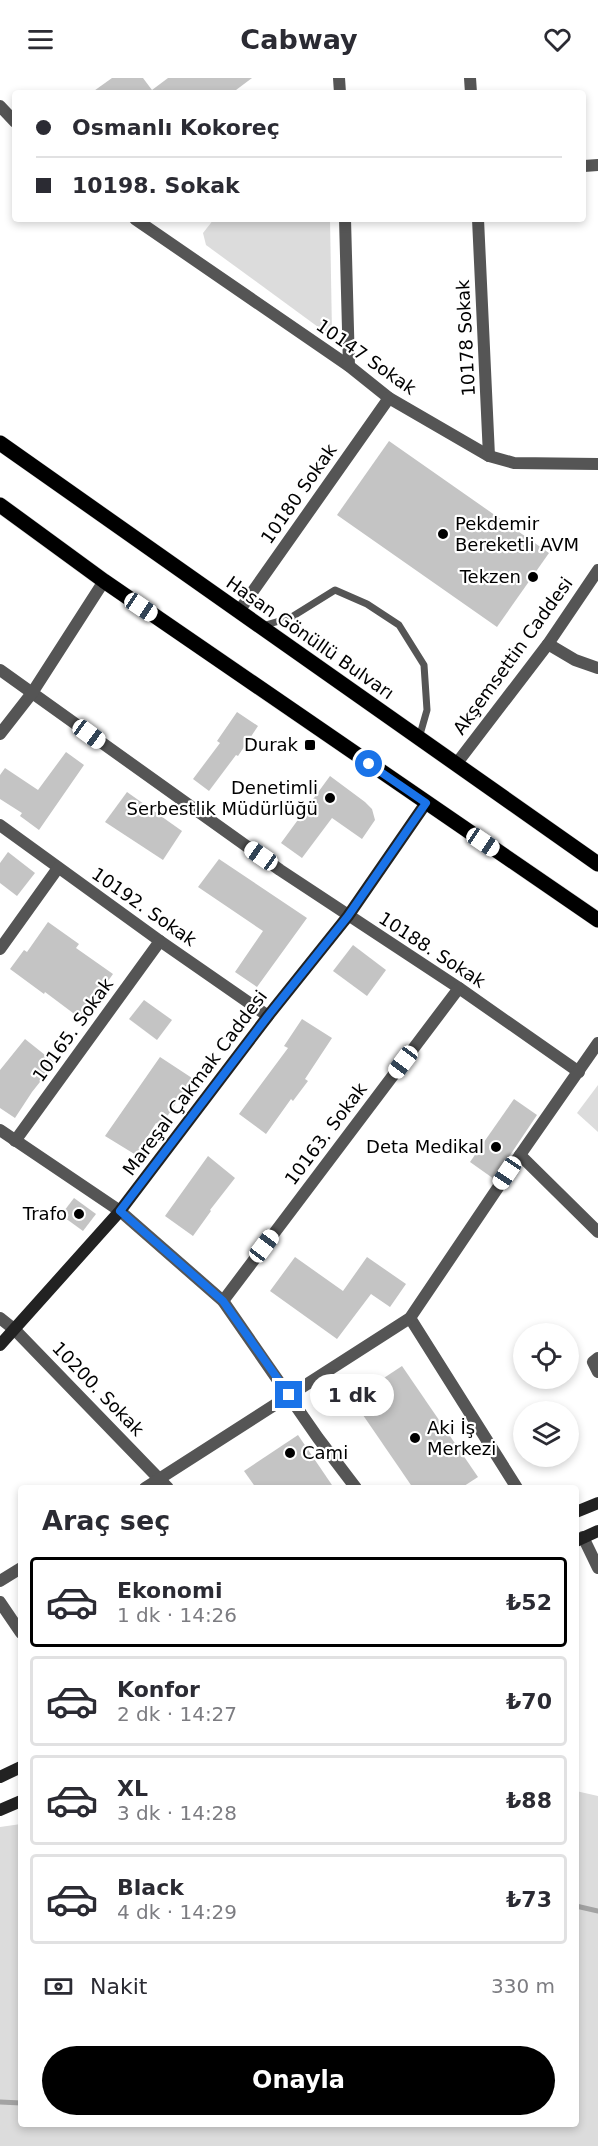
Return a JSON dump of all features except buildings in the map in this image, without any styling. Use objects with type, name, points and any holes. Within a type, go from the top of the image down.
[{"type":"main road","name":"Hasan Gönüllü Bulvarı","points":[[0,443],[598,864]]},
{"type":"main road","points":[[0,505],[104,581],[598,920]]},
{"type":"street","points":[[0,106],[12,119]]},
{"type":"street","name":"10147 Sokak","points":[[139,222],[349,366],[389,398],[489,456],[514,462],[598,464]]},
{"type":"street","points":[[345,222],[349,366]]},
{"type":"street","name":"10178 Sokak","points":[[478,222],[489,456]]},
{"type":"street","name":"10180 Sokak","points":[[239,611],[389,398]]},
{"type":"street","name":"Akşemsettin Caddesi","points":[[457,763],[548,644],[598,570]]},
{"type":"street","points":[[0,734],[32,693],[104,581]]},
{"type":"street","points":[[548,644],[575,660],[598,668]]},
{"type":"street","name":"10188. Sokak","points":[[0,670],[348,916],[459,988],[579,1072]]},
{"type":"street","name":"Mareşal Çakmak Caddesi","points":[[0,1345],[120,1211],[268,1016],[348,916],[426,803]]},
{"type":"street","name":"10192. Sokak","points":[[0,825],[268,1016]]},
{"type":"street","points":[[0,949],[58,868]]},
{"type":"street","name":"10165. Sokak","points":[[15,1141],[160,941]]},
{"type":"street","name":"10163. Sokak","points":[[223,1301],[459,988]]},
{"type":"street","points":[[164,1483],[289,1395],[410,1318],[598,1044]]},
{"type":"street","points":[[0,1130],[120,1211],[223,1301],[354,1485]]},
{"type":"street","points":[[520,1155],[598,1232]]},
{"type":"street","name":"10200. Sokak","points":[[0,1318],[15,1330],[164,1483]]},
{"type":"street","points":[[410,1318],[515,1485]]},
{"type":"street","points":[[598,1358],[594,1362],[598,1372]]},
{"type":"street","points":[[579,1511],[598,1503]]},
{"type":"street","points":[[598,1531],[579,1539],[598,1568]]},
{"type":"street","points":[[0,1581],[18,1570]]},
{"type":"street","points":[[0,1602],[18,1629]]},
{"type":"street","points":[[0,1777],[18,1768]]},
{"type":"street","points":[[0,1810],[18,1802]]},
{"type":"lane","points":[[261,626],[290,618],[334,590],[367,604],[399,625],[424,665],[427,710],[419,738]]},
{"type":"shaded area","points":[[212,222],[330,222],[332,333],[329,335],[206,245],[203,233]]},
{"type":"shaded area","points":[[598,1085],[598,1132],[577,1113]]},
{"type":"shaded area","points":[[579,1792],[598,1796],[598,2146],[0,2146],[0,1827],[18,1824],[18,2127],[579,2127]]},
{"type":"waterway","points":[[579,1907],[598,1911]]},
{"type":"waterway","points":[[0,2102],[18,2103]]},
{"type":"place","name":"Pekdemir Bereketli AVM","points":[[443,534]]},
{"type":"place","name":"Tekzen","points":[[533,577]]},
{"type":"place","name":"Durak","points":[[310,745]]},
{"type":"place","name":"Denetimli Serbestlik Müdürlüğü","points":[[330,798]]},
{"type":"place","name":"Deta Medikal","points":[[496,1147]]},
{"type":"place","name":"Trafo","points":[[79,1214]]},
{"type":"place","name":"Aki İş Merkezi","points":[[415,1438]]},
{"type":"place","name":"Cami","points":[[290,1453]]},
{"type":"route","points":[[289,1395],[223,1301],[120,1211],[268,1016],[348,916],[426,803],[369,764]]}]
